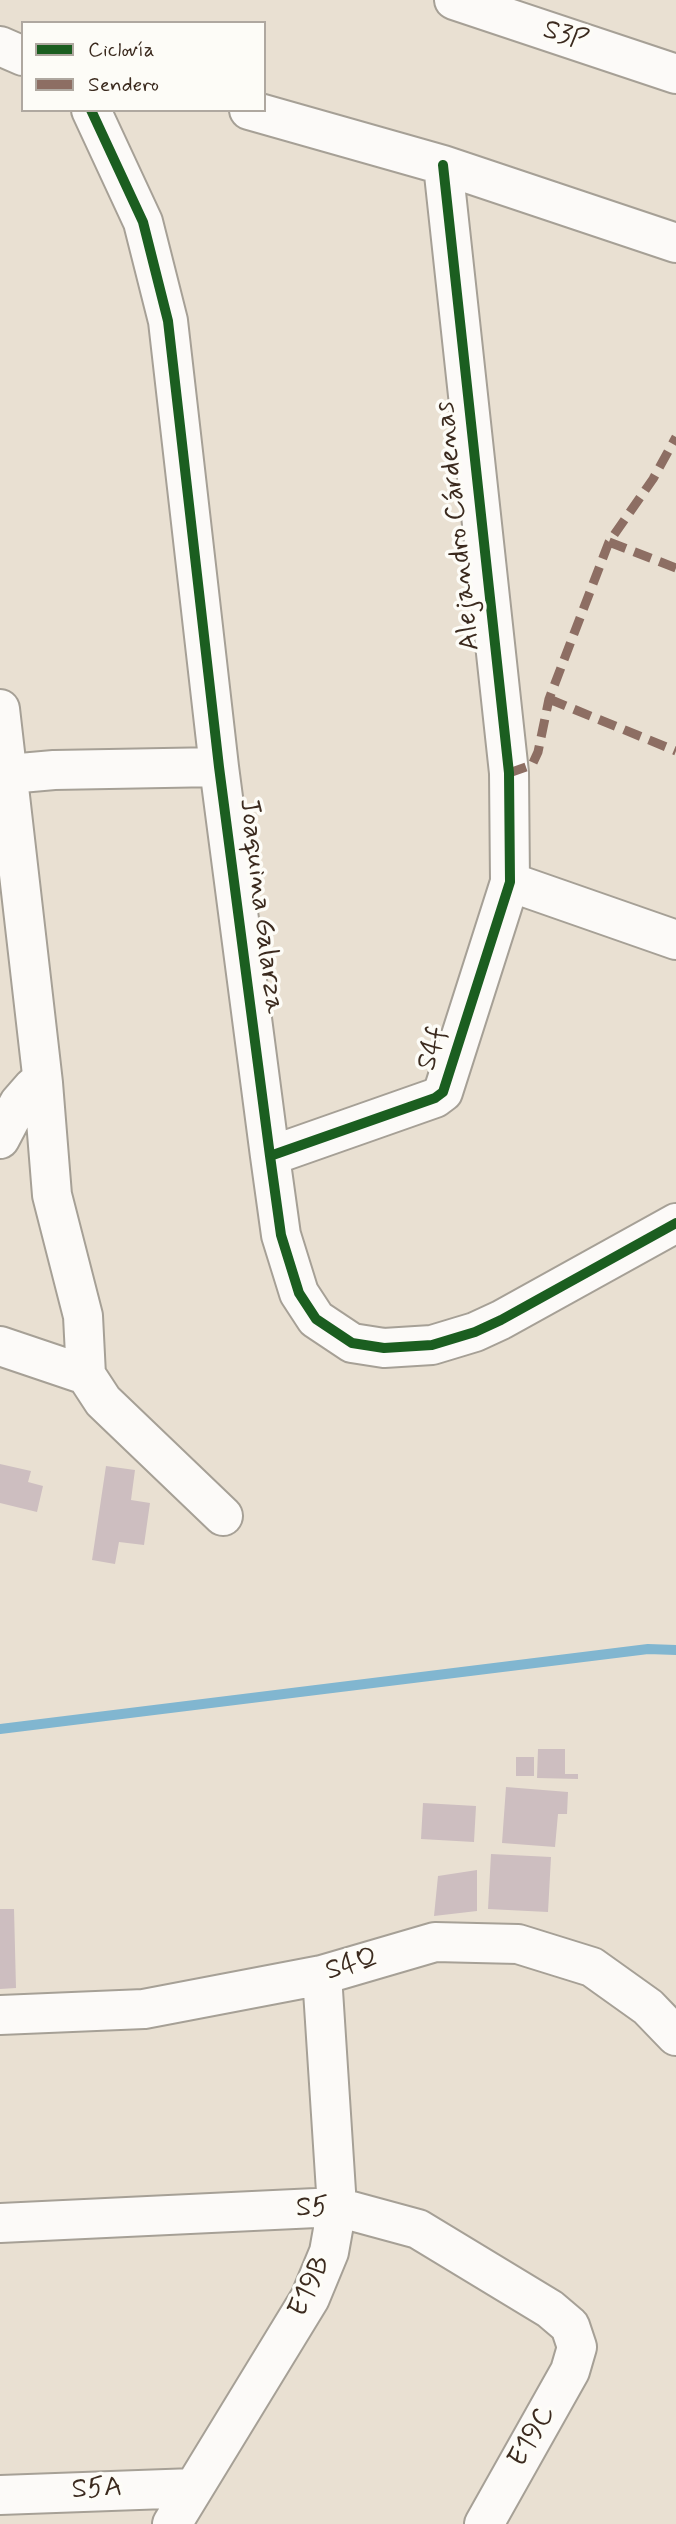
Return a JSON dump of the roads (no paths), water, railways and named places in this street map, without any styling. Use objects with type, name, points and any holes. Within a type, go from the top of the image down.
[{"type":"street","name":"S3P","points":[[454,0],[676,74]]},
{"type":"street","points":[[0,46],[21,54]]},
{"type":"street","name":"Joaquina Galarza","points":[[92,112],[143,222],[168,321],[219,767],[270,1156],[281,1235],[299,1293],[307,1307],[328,1329],[352,1343],[367,1347],[411,1348],[475,1332],[676,1223]]},
{"type":"street","points":[[256,112],[443,165],[676,243]]},
{"type":"street","name":"Alejandro Cárdenas","points":[[443,165],[509,773],[510,882]]},
{"type":"street","points":[[0,709],[5,783],[43,1083],[52,1195],[83,1317],[86,1375],[103,1401],[223,1516]]},
{"type":"street","points":[[5,783],[54,770],[219,767]]},
{"type":"street","points":[[510,882],[676,940]]},
{"type":"street","name":"S4f","points":[[270,1156],[435,1098],[443,1092],[510,882]]},
{"type":"street","points":[[0,1139],[19,1103],[33,1087],[43,1083]]},
{"type":"street","points":[[0,1346],[86,1375]]},
{"type":"street","name":"S4Q","points":[[0,2015],[144,2009],[322,1975],[435,1942],[517,1944],[592,1966],[648,2007],[676,2036]]},
{"type":"street","name":"E19B","points":[[173,2524],[310,2298],[329,2252],[337,2207],[322,1975]]},
{"type":"street","name":"S5","points":[[0,2223],[337,2207],[418,2229],[550,2309],[570,2326],[577,2347]]},
{"type":"street","name":"E19C","points":[[484,2524],[570,2371],[577,2347]]},
{"type":"street","name":"S5A","points":[[0,2495],[194,2488]]},
{"type":"waterway","points":[[0,1729],[648,1649],[676,1650]]}]
